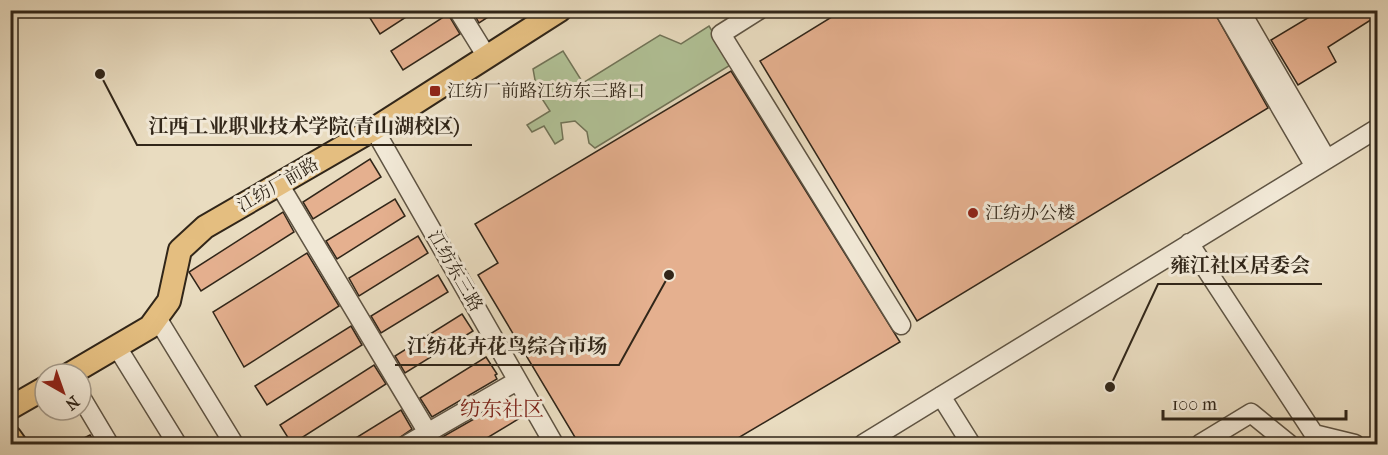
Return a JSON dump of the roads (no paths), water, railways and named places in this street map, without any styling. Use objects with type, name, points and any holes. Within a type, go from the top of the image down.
[{"type":"main road","name":"江纺厂前路","points":[[90,362],[150,327],[169,301],[180,250],[205,227],[374,129],[560,10]]},
{"type":"main road","points":[[10,408],[33,395]]},
{"type":"main road","points":[[10,437],[15,444]]},
{"type":"street","points":[[458,10],[487,57]]},
{"type":"street","points":[[759,10],[722,33],[901,325]]},
{"type":"street","points":[[1224,10],[1320,162]]},
{"type":"street","points":[[1240,10],[1320,162]]},
{"type":"street","points":[[863,444],[1377,128]]},
{"type":"street","name":"江纺东三路","points":[[374,129],[554,444]]},
{"type":"street","points":[[279,184],[428,433]]},
{"type":"street","points":[[1190,243],[1314,435],[1355,444]]},
{"type":"street","points":[[157,318],[234,444]]},
{"type":"street","points":[[117,347],[177,444]]},
{"type":"street","points":[[408,444],[517,381]]},
{"type":"street","points":[[941,396],[971,444]]},
{"type":"street","points":[[1200,444],[1251,413],[1289,444]]},
{"type":"street","points":[[93,417],[109,444]]},
{"type":"place","name":"江西工业职业技术学院(青山湖校区)","points":[[100,74]]},
{"type":"place","name":"江纺厂前路江纺东三路口","points":[[435,91]]},
{"type":"place","name":"江纺办公楼","points":[[973,213]]},
{"type":"place","name":"江纺花卉花鸟综合市场","points":[[669,275]]},
{"type":"place","name":"雍江社区居委会","points":[[1110,387]]},
{"type":"district","name":"纺东社区","points":[[502,409]]}]
